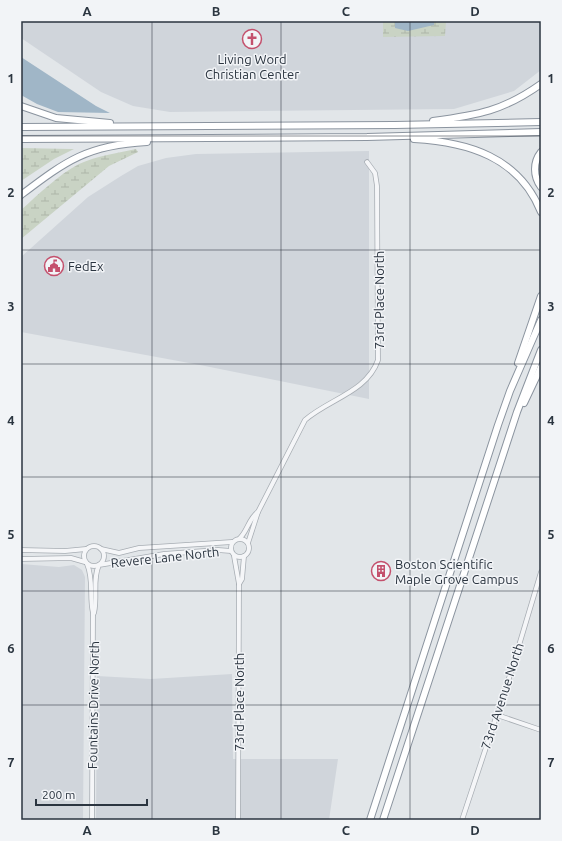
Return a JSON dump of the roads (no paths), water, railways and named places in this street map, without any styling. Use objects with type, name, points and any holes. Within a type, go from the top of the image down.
[{"type":"highway","points":[[395,125],[480,114],[508,105],[541,84]]},
{"type":"highway","points":[[21,106],[47,116],[66,120],[154,127]]},
{"type":"highway","points":[[21,127],[395,125],[541,122]]},
{"type":"highway","points":[[21,138],[367,137],[541,132]]},
{"type":"highway","points":[[367,137],[438,141],[478,150],[498,161],[516,175],[530,192],[541,212]]},
{"type":"highway","points":[[21,196],[63,164],[100,148],[129,143],[211,138]]},
{"type":"highway","points":[[541,152],[536,160],[535,172],[541,187]]},
{"type":"highway","points":[[370,820],[541,296]]},
{"type":"highway","points":[[502,414],[541,320]]},
{"type":"highway","points":[[383,820],[522,398],[541,350]]},
{"type":"highway","points":[[506,447],[541,367]]},
{"type":"street","name":"73rd Place North","points":[[248,543],[258,512],[305,420],[315,411],[367,380],[374,371],[378,360],[377,186],[375,173],[367,162]]},
{"type":"street","name":"73rd Place North","points":[[240,538],[246,532],[253,515],[258,512]]},
{"type":"street","points":[[240,538],[248,543],[249,549],[244,556],[234,556],[231,551],[232,542],[240,538]]},
{"type":"street","name":"Revere Lane North","points":[[101,549],[119,553],[139,548],[232,542]]},
{"type":"street","points":[[21,550],[66,551],[86,549],[95,546],[101,549],[103,559],[99,564],[93,566],[71,558],[21,558]]},
{"type":"street","points":[[86,549],[83,555],[86,563]]},
{"type":"street","name":"Revere Lane North","points":[[99,564],[164,554],[231,551]]},
{"type":"street","name":"73rd Place North","points":[[234,556],[239,584],[238,820]]},
{"type":"street","name":"73rd Place North","points":[[239,584],[242,578],[244,556]]},
{"type":"street","name":"Fountains Drive North","points":[[86,563],[90,572],[91,606],[94,613]]},
{"type":"street","name":"Fountains Drive North","points":[[92,820],[94,613],[96,606],[96,574],[99,564]]},
{"type":"street","name":"73rd Avenue North","points":[[462,820],[541,572]]},
{"type":"street","points":[[496,715],[541,730]]},
{"type":"water","points":[[395,21],[434,21],[434,25],[408,31],[395,28]]},
{"type":"water","points":[[21,57],[96,106],[110,113],[58,112],[37,104],[21,95]]},
{"type":"place","name":"Living Word Christian Center","points":[[252,39]]},
{"type":"place","name":"FedEx","points":[[54,266]]},
{"type":"place","name":"Boston Scientific Maple Grove Campus","points":[[381,571]]}]
